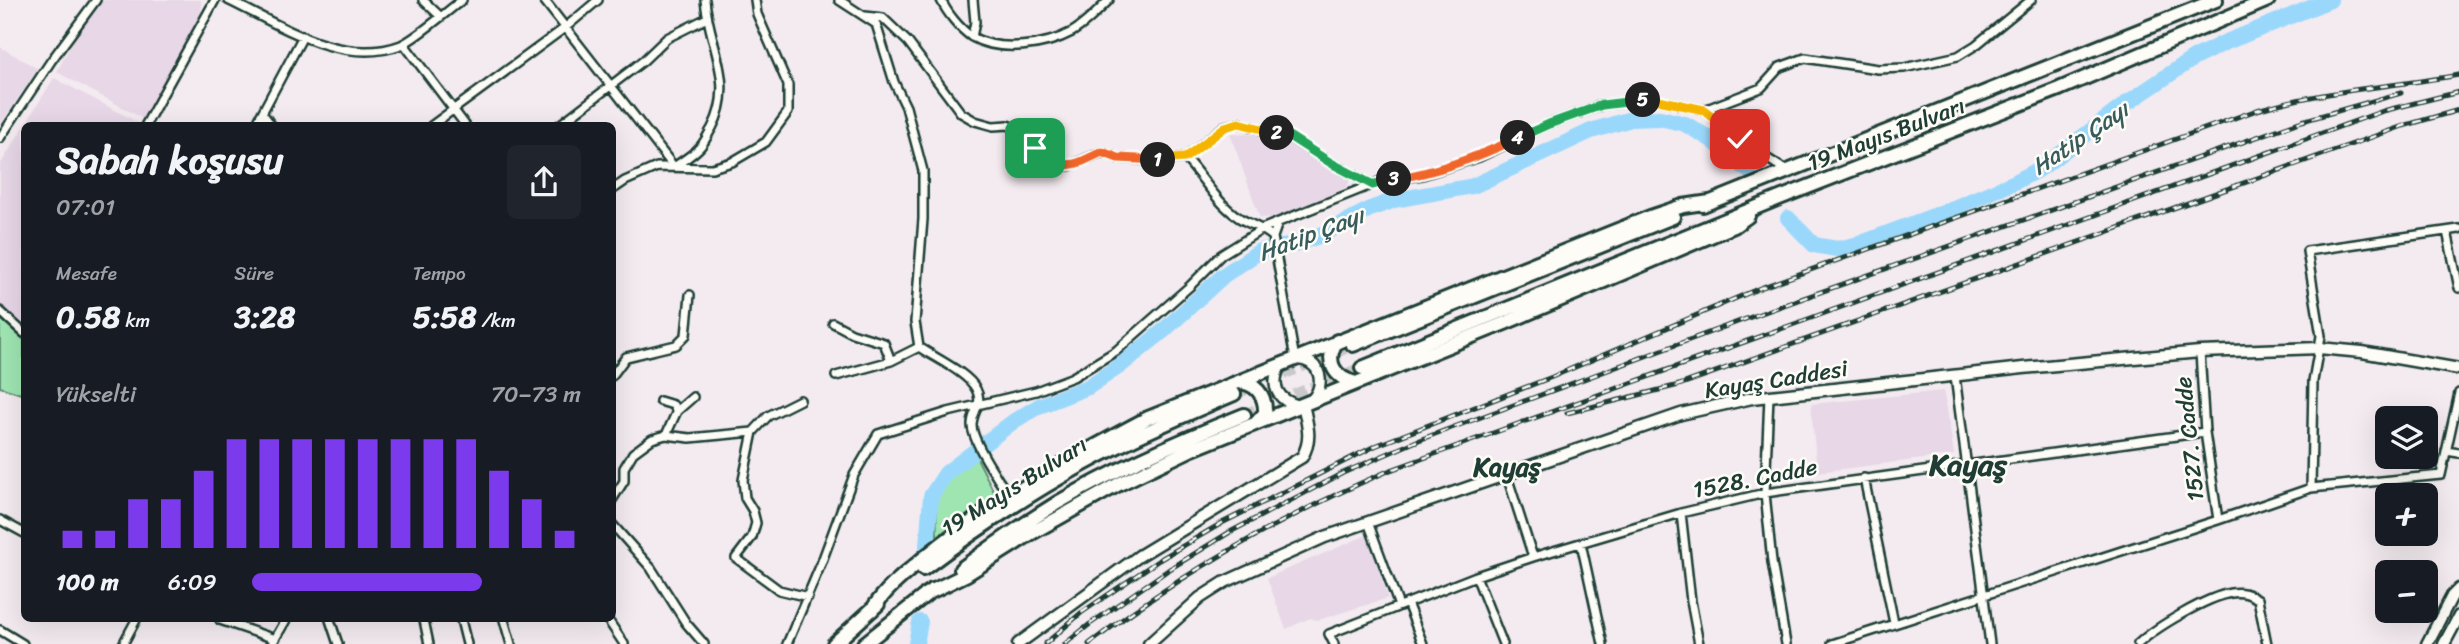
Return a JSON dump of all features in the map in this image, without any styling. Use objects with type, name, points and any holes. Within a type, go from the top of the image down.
[{"type":"highway","name":"19 Mayıs Bulvarı","points":[[1353,345],[2217,0]]},
{"type":"highway","name":"19 Mayıs Bulvarı","points":[[1362,368],[1769,202],[2059,89],[2268,0]]},
{"type":"highway","points":[[2250,7],[2275,0]]},
{"type":"highway","points":[[1236,388],[1281,364],[1638,221],[1683,206],[1710,202]]},
{"type":"highway","points":[[864,644],[926,594],[1119,484],[1190,450],[1518,318],[1734,226],[1769,202]]},
{"type":"highway","points":[[1337,341],[1332,348],[1331,363],[1339,375],[1356,383]]},
{"type":"highway","points":[[872,610],[883,593],[916,565],[1072,458],[1148,418],[1251,384],[1263,397],[1265,413],[1256,424]]},
{"type":"highway","name":"19 Mayıs Bulvarı","points":[[961,573],[1058,503],[1111,474],[1244,415]]},
{"type":"highway","name":"19 Mayıs Bulvarı","points":[[834,644],[943,548]]},
{"type":"street","points":[[0,138],[51,61],[96,0]]},
{"type":"street","points":[[147,122],[215,0]]},
{"type":"street","points":[[228,0],[303,36],[344,50],[376,52],[404,44],[462,0]]},
{"type":"street","points":[[422,0],[440,16]]},
{"type":"street","points":[[544,0],[674,167]]},
{"type":"street","points":[[437,122],[566,27],[598,0]]},
{"type":"street","points":[[674,167],[701,146],[720,108],[723,84],[721,67],[707,18],[705,0]]},
{"type":"street","points":[[616,187],[657,167],[712,168],[732,162],[766,142],[788,112],[788,85],[757,14],[755,0]]},
{"type":"street","points":[[839,0],[876,24],[894,82],[906,107],[923,171],[923,219],[915,322],[919,347],[964,375],[976,388],[980,403],[972,425],[982,451],[1012,500]]},
{"type":"street","points":[[941,0],[949,14],[972,37],[996,44],[1031,46],[1073,31],[1109,0]]},
{"type":"street","points":[[972,37],[975,22],[973,0]]},
{"type":"street","points":[[1704,110],[1760,88],[1780,68],[1805,58],[1878,69],[1904,68],[1958,56],[1976,45],[2031,0]]},
{"type":"street","points":[[865,16],[883,18],[908,42],[961,113],[975,121],[993,126],[1008,125],[1016,129],[1030,144],[1058,163],[1069,166],[1102,152],[1118,158],[1185,158],[1225,127],[1239,123],[1289,136],[1331,163],[1373,185]]},
{"type":"street","points":[[563,122],[667,38],[707,18]]},
{"type":"street","points":[[257,122],[303,36]]},
{"type":"street","points":[[404,44],[463,122]]},
{"type":"street","points":[[788,644],[854,475],[878,434],[980,403],[1036,391],[1073,377],[1116,351],[1221,255],[1264,228],[1373,185],[1422,175],[1479,156],[1549,124],[1602,105],[1654,99],[1704,110],[1754,150],[1788,171]]},
{"type":"street","points":[[262,113],[269,122]]},
{"type":"street","points":[[1185,158],[1209,189],[1239,218],[1264,228],[1273,237]]},
{"type":"street","points":[[1278,223],[1273,237],[1295,359],[1310,362],[1320,374],[1320,389],[1305,403],[1288,403],[1277,393],[1275,378],[1281,364]]},
{"type":"street","points":[[2311,488],[2313,381],[2321,336],[2307,251],[2459,229]]},
{"type":"street","points":[[2447,231],[2459,288]]},
{"type":"street","points":[[616,371],[626,357],[676,345],[686,335],[690,295]]},
{"type":"street","points":[[0,310],[21,329]]},
{"type":"street","points":[[833,323],[852,333],[884,343],[891,361]]},
{"type":"street","points":[[836,376],[891,361],[919,347]]},
{"type":"street","name":"Kayaş Caddesi","points":[[1149,644],[1200,598],[1226,582],[1293,551],[1506,473],[1681,414],[1769,396],[2200,352],[2319,348],[2362,352],[2459,369]]},
{"type":"street","name":"1527. Cadde","points":[[2200,352],[2206,432],[2218,520]]},
{"type":"street","points":[[1955,376],[1990,644]]},
{"type":"street","points":[[1832,644],[2311,488],[2441,475],[2459,393]]},
{"type":"street","points":[[1769,396],[1765,493],[1772,562],[1786,644]]},
{"type":"street","points":[[666,435],[677,411],[692,397]]},
{"type":"street","points":[[800,400],[768,416],[753,432],[743,480],[745,498],[753,511],[755,523],[751,537],[736,558],[779,590],[808,597]]},
{"type":"street","points":[[660,401],[673,405],[677,411]]},
{"type":"street","points":[[1018,644],[1102,581],[1161,542],[1301,457],[1309,442],[1305,403]]},
{"type":"street","points":[[616,494],[624,481],[624,468],[633,453],[652,439],[666,435],[690,438],[753,432]]},
{"type":"street","name":"1528. Cadde","points":[[1334,644],[1329,634],[1476,576],[1681,513],[1765,493],[2206,432]]},
{"type":"street","points":[[2445,452],[2459,453]]},
{"type":"street","points":[[1506,473],[1533,558]]},
{"type":"street","points":[[1864,478],[1894,623]]},
{"type":"street","points":[[1681,513],[1699,644]]},
{"type":"street","points":[[0,520],[21,531]]},
{"type":"street","points":[[1368,522],[1403,605],[1423,644]]},
{"type":"street","points":[[616,529],[651,568],[686,623],[704,644]]},
{"type":"street","points":[[1581,543],[1602,644]]},
{"type":"street","points":[[1476,576],[1503,644]]},
{"type":"street","points":[[2427,644],[2452,596],[2459,589]]},
{"type":"street","points":[[2138,644],[2148,634],[2207,602],[2230,593],[2247,593],[2258,598],[2267,644]]},
{"type":"street","points":[[2444,644],[2459,616]]},
{"type":"street","points":[[123,644],[135,622]]},
{"type":"street","points":[[225,622],[273,642],[285,622]]},
{"type":"street","points":[[331,622],[338,644]]},
{"type":"street","points":[[424,622],[429,644]]},
{"type":"street","points":[[462,622],[467,644]]},
{"type":"street","points":[[505,622],[511,644]]},
{"type":"street","points":[[609,622],[624,644]]},
{"type":"street","points":[[0,630],[23,644]]},
{"type":"street","points":[[828,644],[845,634]]},
{"type":"shaded area","points":[[99,0],[201,0],[201,15],[144,119],[57,72],[78,30]]},
{"type":"shaded area","points":[[0,47],[38,69],[0,125]]},
{"type":"shaded area","points":[[54,78],[137,122],[26,122]]},
{"type":"shaded area","points":[[21,131],[21,324],[0,306],[0,165]]},
{"type":"shaded area","points":[[1230,133],[1268,135],[1303,151],[1350,180],[1347,187],[1276,217],[1260,218]]},
{"type":"shaded area","points":[[1944,391],[1954,455],[1817,472],[1811,404]]},
{"type":"shaded area","points":[[1367,535],[1388,598],[1318,620],[1310,618],[1286,629],[1267,578]]},
{"type":"green space","points":[[0,318],[21,337],[21,394],[0,387]]},
{"type":"green space","points":[[975,454],[996,496],[937,536],[936,496],[947,477]]},
{"type":"waterway","name":"Hatip Çayı","points":[[1788,218],[1814,245],[1837,249],[1859,244],[1944,212],[2043,167],[2127,103],[2194,58],[2330,0]]},
{"type":"waterway","name":"Hatip Çayı","points":[[927,546],[931,496],[946,473],[1014,421],[1039,406],[1088,387],[1121,365],[1162,332],[1224,275],[1260,251],[1293,245],[1319,236],[1370,209],[1395,200],[1473,186],[1591,131],[1631,119],[1660,118],[1685,124],[1712,140],[1749,171]]},
{"type":"waterway","name":"Hatip Çayı","points":[[916,644],[920,622]]},
{"type":"tunnel","points":[[1234,394],[1353,345]]},
{"type":"tunnel","points":[[1244,415],[1362,368]]},
{"type":"railway","points":[[1045,644],[1081,613],[1159,560],[1222,523],[1375,446],[1552,377],[1760,288],[2257,110],[2332,93],[2459,75]]},
{"type":"railway","points":[[1089,644],[1160,593],[1233,548],[1310,507],[1388,471],[2383,111],[2459,92]]},
{"type":"railway","points":[[1065,644],[1168,570],[1230,532],[1343,473],[1419,440],[1770,310],[2302,121],[2401,93]]},
{"type":"railway","points":[[1567,413],[1679,385],[2403,126],[2459,110]]},
{"type":"district","name":"Kayaş","points":[[1968,465]]},
{"type":"district","name":"Kayaş","points":[[1507,467]]},
{"type":"route","points":[[1035,148],[1058,163],[1069,166],[1102,152],[1118,158],[1185,158],[1225,127],[1239,123],[1289,136],[1331,163],[1373,185],[1381,181],[1422,175],[1479,156],[1549,124],[1602,105],[1654,99],[1704,110],[1740,139]]}]
